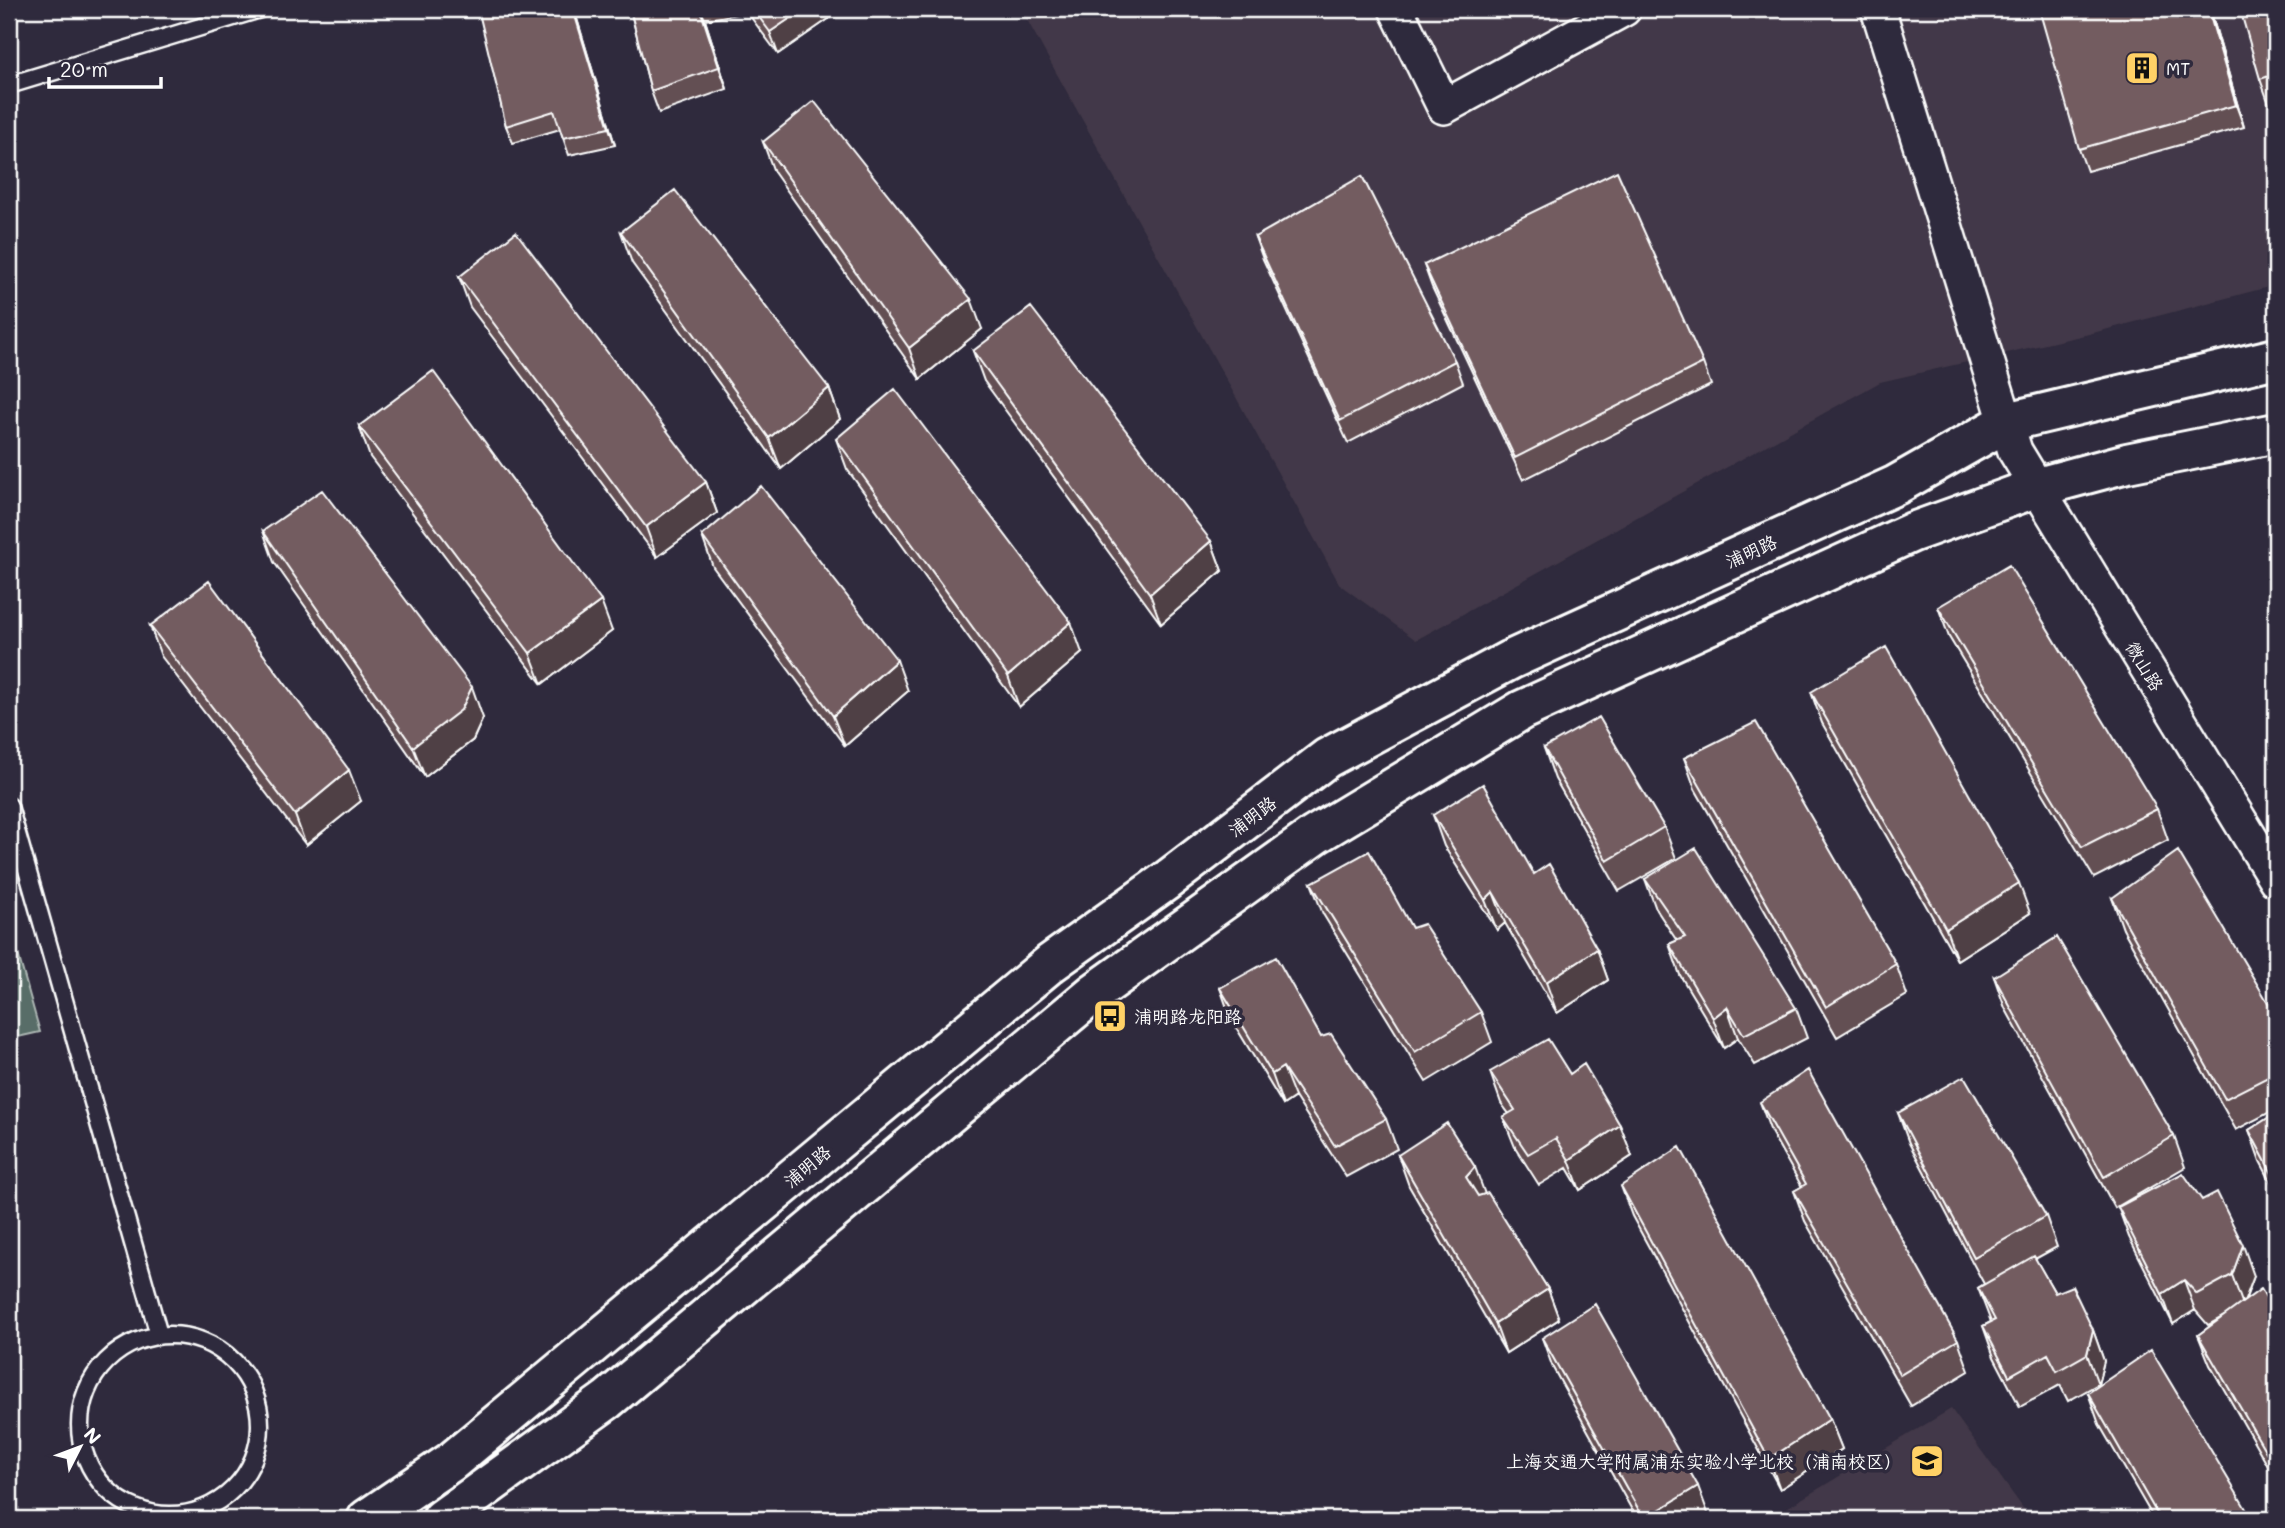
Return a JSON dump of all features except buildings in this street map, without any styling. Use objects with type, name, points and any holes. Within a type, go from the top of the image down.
[{"type":"main road","name":"浦明路","points":[[367,1519],[451,1462],[1051,963],[1166,881],[1327,758],[1510,660],[1896,485],[2011,436],[2276,358]]},
{"type":"main road","points":[[442,1519],[607,1399],[1094,993],[1315,835],[1522,710],[1913,532],[2038,487],[2127,463],[2276,433]]},
{"type":"street","points":[[1396,9],[1444,107],[1624,9]]},
{"type":"street","name":"微山路","points":[[1878,9],[2011,436],[2038,487],[2276,880]]},
{"type":"lane","points":[[9,85],[260,9]]},
{"type":"lane","points":[[9,806],[159,1335]]},
{"type":"lane","points":[[159,1335],[188,1336],[215,1346],[236,1364],[253,1387],[258,1406],[259,1443],[250,1470],[211,1513],[178,1516],[147,1513],[119,1500],[96,1478],[83,1450],[79,1419],[87,1388],[104,1362],[129,1344],[159,1335]]},
{"type":"shaded area","points":[[1021,9],[2276,9],[2276,285],[2089,334],[1880,382],[1416,640],[1340,585]]},
{"type":"shaded area","name":"上海交通大学附属浦东实验小学北校（浦南校区）","points":[[1951,1409],[2031,1519],[1780,1519],[1780,1512]]},
{"type":"green space","points":[[9,922],[40,1032],[9,1039]]},
{"type":"place","name":"MT","points":[[2142,68]]},
{"type":"place","name":"浦明路龙阳路","points":[[1110,1016]]},
{"type":"place","name":"上海交通大学附属浦东实验小学北校（浦南校区）","points":[[1927,1461]]}]
